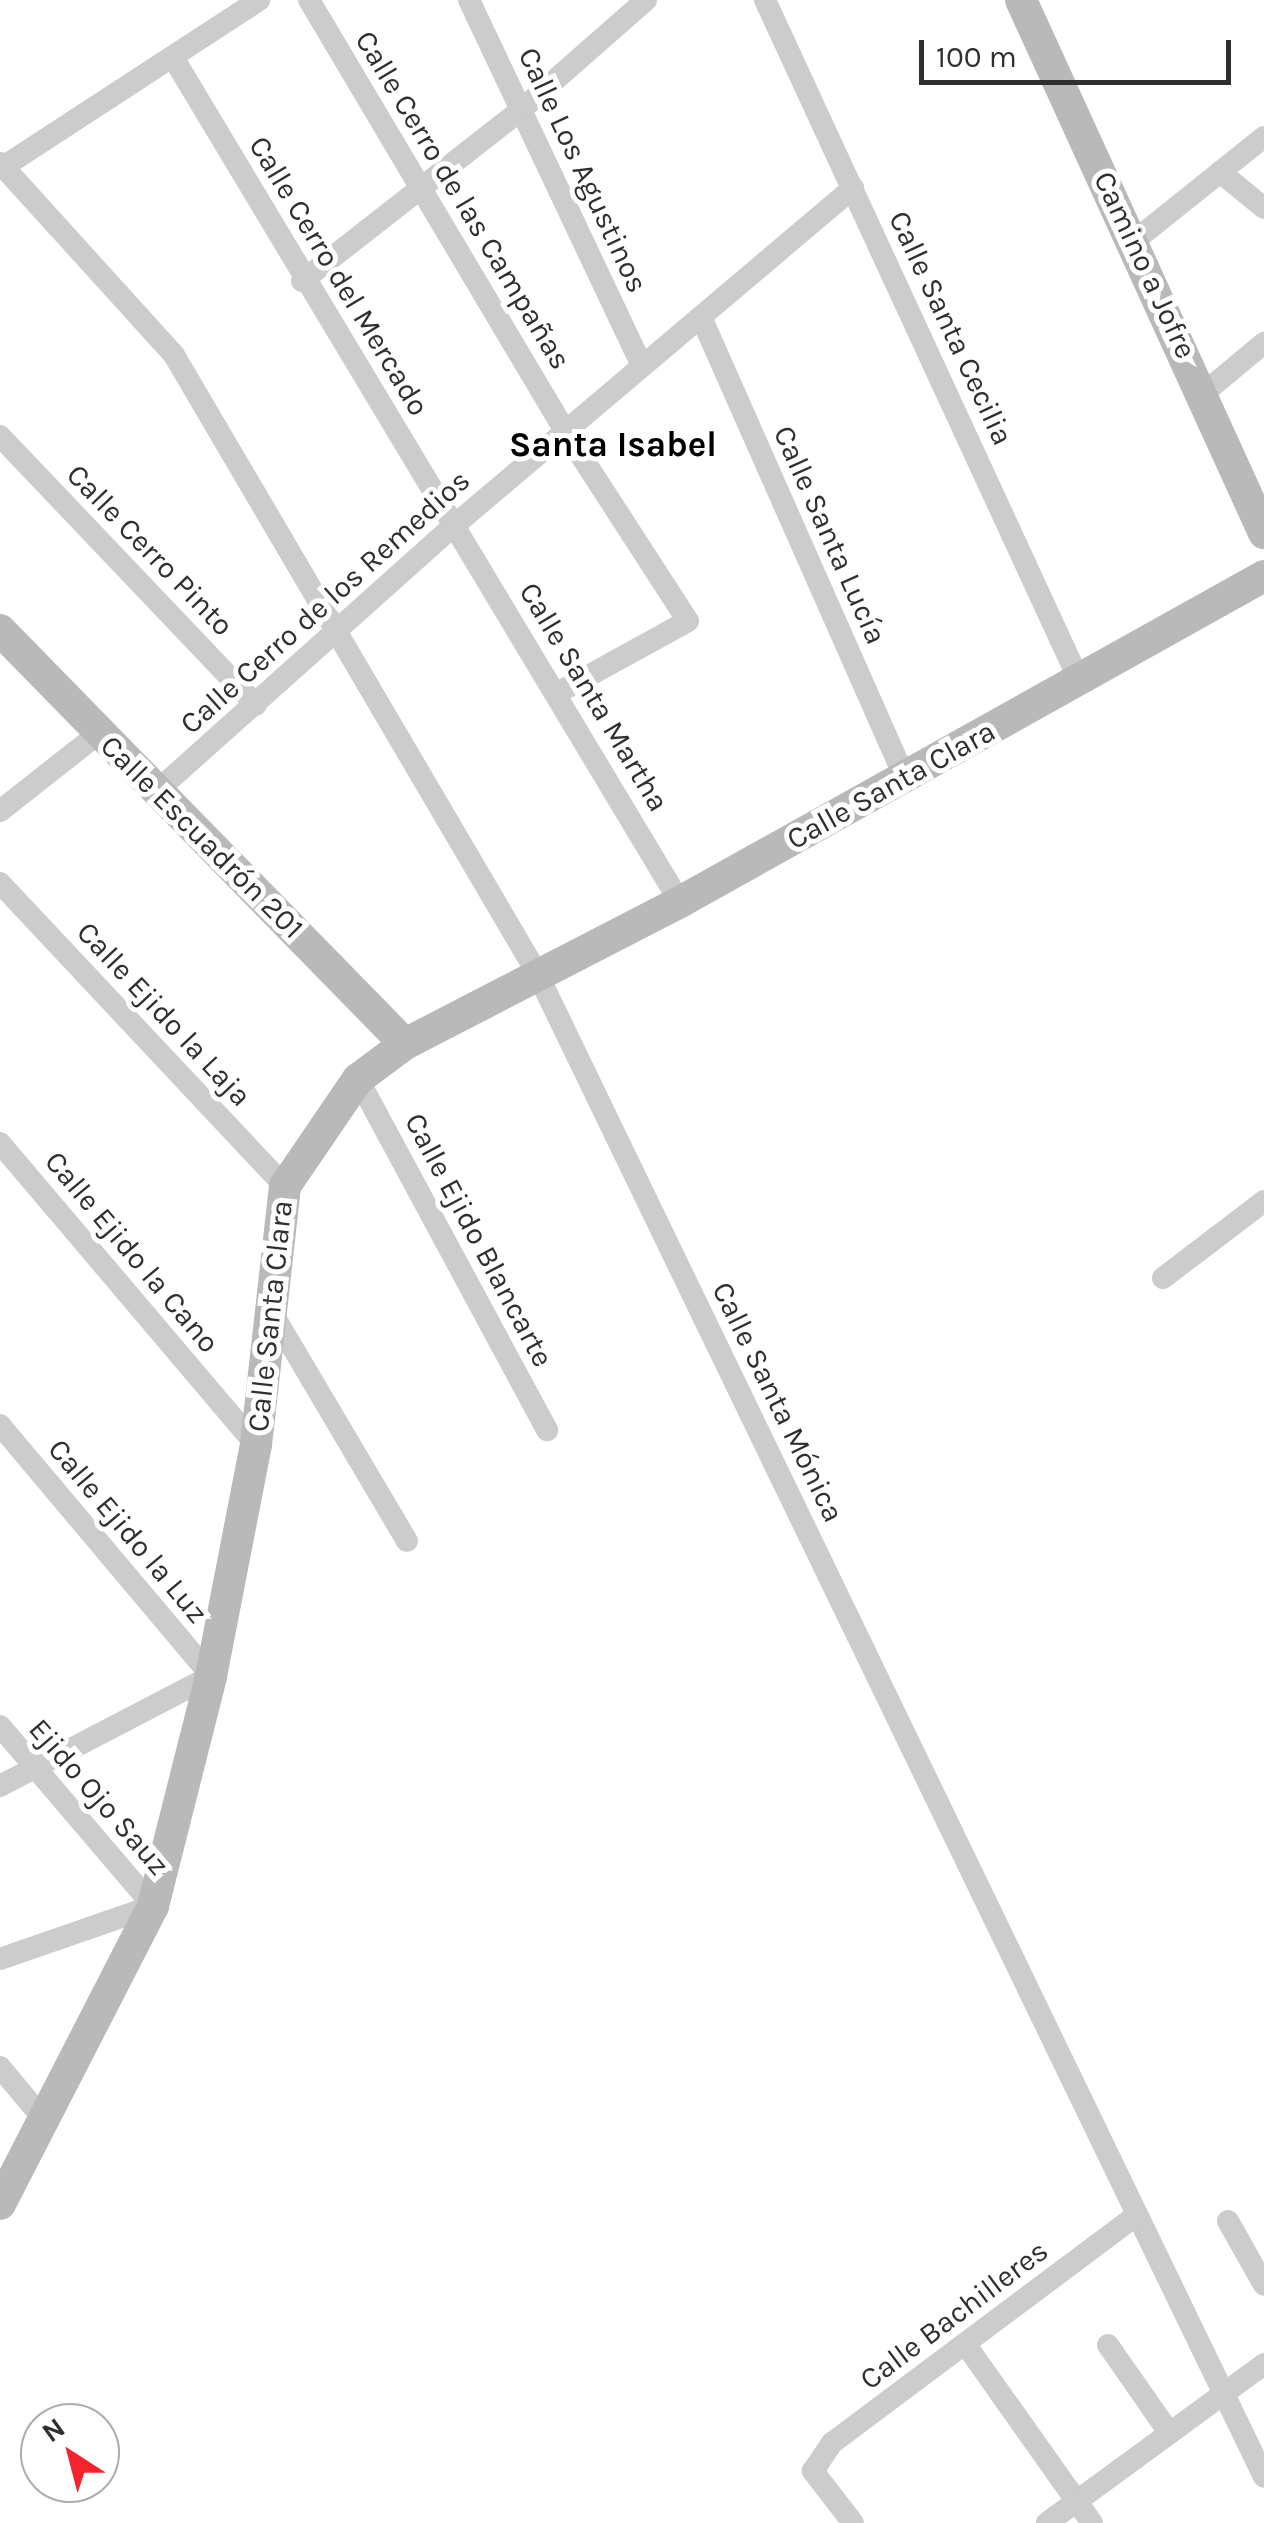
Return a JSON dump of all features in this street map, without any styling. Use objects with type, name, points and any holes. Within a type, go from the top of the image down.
[{"type":"street","points":[[2,165],[259,0]]},
{"type":"street","name":"Calle Cerro de las Campañas","points":[[309,0],[565,431],[688,621],[557,694]]},
{"type":"street","name":"Calle Los Agustinos","points":[[469,0],[642,366]]},
{"type":"street","name":"Calle Santa Cecilia","points":[[765,0],[1080,682]]},
{"type":"street","name":"Camino a Jofre","points":[[1021,0],[1204,392],[1264,533]]},
{"type":"street","points":[[302,281],[522,109],[640,2]]},
{"type":"street","name":"Calle Cerro del Mercado","points":[[174,58],[302,281],[456,523]]},
{"type":"street","points":[[1134,241],[1264,137]]},
{"type":"street","name":"Calle Santa Mónica","points":[[2,165],[174,355],[537,972],[1264,2477]]},
{"type":"street","points":[[1220,172],[1264,208]]},
{"type":"street","name":"Calle Cerro de los Remedios","points":[[158,790],[456,523],[853,188]]},
{"type":"street","name":"Calle Santa Lucía","points":[[701,318],[904,776]]},
{"type":"street","points":[[1204,392],[1264,344]]},
{"type":"street","name":"Calle Cerro Pinto","points":[[0,436],[256,705]]},
{"type":"street","name":"Calle Santa Martha","points":[[456,523],[680,902]]},
{"type":"street","name":"Calle Santa Clara","points":[[0,2204],[153,1906],[211,1676],[256,1444],[285,1186],[358,1079],[405,1044],[537,972],[680,902],[1264,576]]},
{"type":"street","name":"Calle Escuadrón 201","points":[[0,630],[405,1044]]},
{"type":"street","points":[[0,812],[99,733]]},
{"type":"street","name":"Calle Ejido la Laja","points":[[0,883],[285,1186]]},
{"type":"street","name":"Calle Ejido Blancarte","points":[[358,1079],[547,1430]]},
{"type":"street","name":"Calle Ejido la Cano","points":[[0,1143],[256,1444]]},
{"type":"street","points":[[1163,1278],[1264,1201]]},
{"type":"street","points":[[271,1311],[407,1541]]},
{"type":"street","name":"Calle Ejido la Luz","points":[[0,1426],[211,1676]]},
{"type":"street","points":[[0,1786],[211,1676]]},
{"type":"street","name":"Ejido Ojo Sauz","points":[[0,1726],[153,1906]]},
{"type":"street","points":[[0,1958],[153,1906]]},
{"type":"street","points":[[4,2084],[45,2121]]},
{"type":"street","name":"Calle Bachilleres","points":[[853,2523],[814,2470],[832,2444],[1137,2214]]},
{"type":"street","points":[[1228,2221],[1264,2285]]},
{"type":"street","points":[[966,2345],[1078,2498],[1092,2523]]},
{"type":"street","points":[[1108,2345],[1168,2430]]},
{"type":"street","points":[[1047,2523],[1168,2430],[1264,2364]]},
{"type":"district","name":"Santa Isabel","points":[[613,445]]}]
